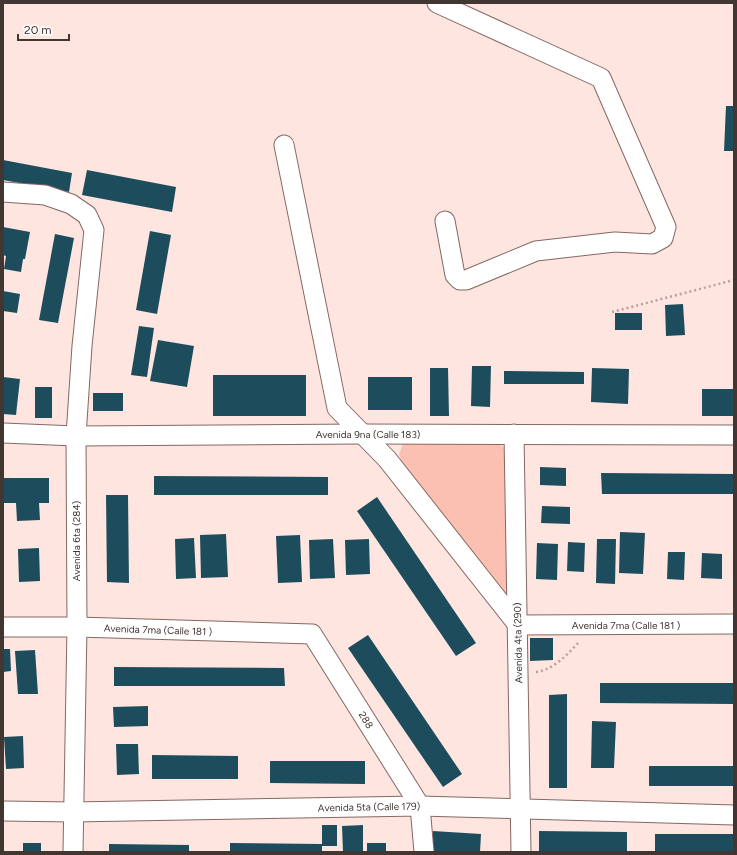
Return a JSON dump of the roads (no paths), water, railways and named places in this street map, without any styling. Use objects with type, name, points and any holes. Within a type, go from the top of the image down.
[{"type":"street","points":[[438,3],[601,78],[666,227],[663,238],[652,244],[615,242],[536,251],[466,280],[460,280],[455,275],[445,220]]},
{"type":"street","points":[[284,145],[337,408],[387,459],[518,625]]},
{"type":"street","name":"Avenida 6ta (284)","points":[[3,192],[45,195],[71,204],[87,215],[94,230],[82,346],[76,436],[77,628],[73,852]]},
{"type":"street","name":"Avenida 9na (Calle 183)","points":[[3,434],[76,436],[362,434],[734,436]]},
{"type":"street","name":"Avenida 4ta (290)","points":[[514,434],[521,852]]},
{"type":"street","name":"Avenida 7ma (Calle 181 )","points":[[518,625],[734,624]]},
{"type":"street","name":"Avenida 7ma (Calle 181 )","points":[[3,627],[312,634]]},
{"type":"street","name":"288","points":[[312,634],[420,806]]},
{"type":"street","points":[[420,806],[424,852]]},
{"type":"street","name":"Avenida 5ta (Calle 179)","points":[[3,811],[73,812],[420,806],[734,815]]}]
